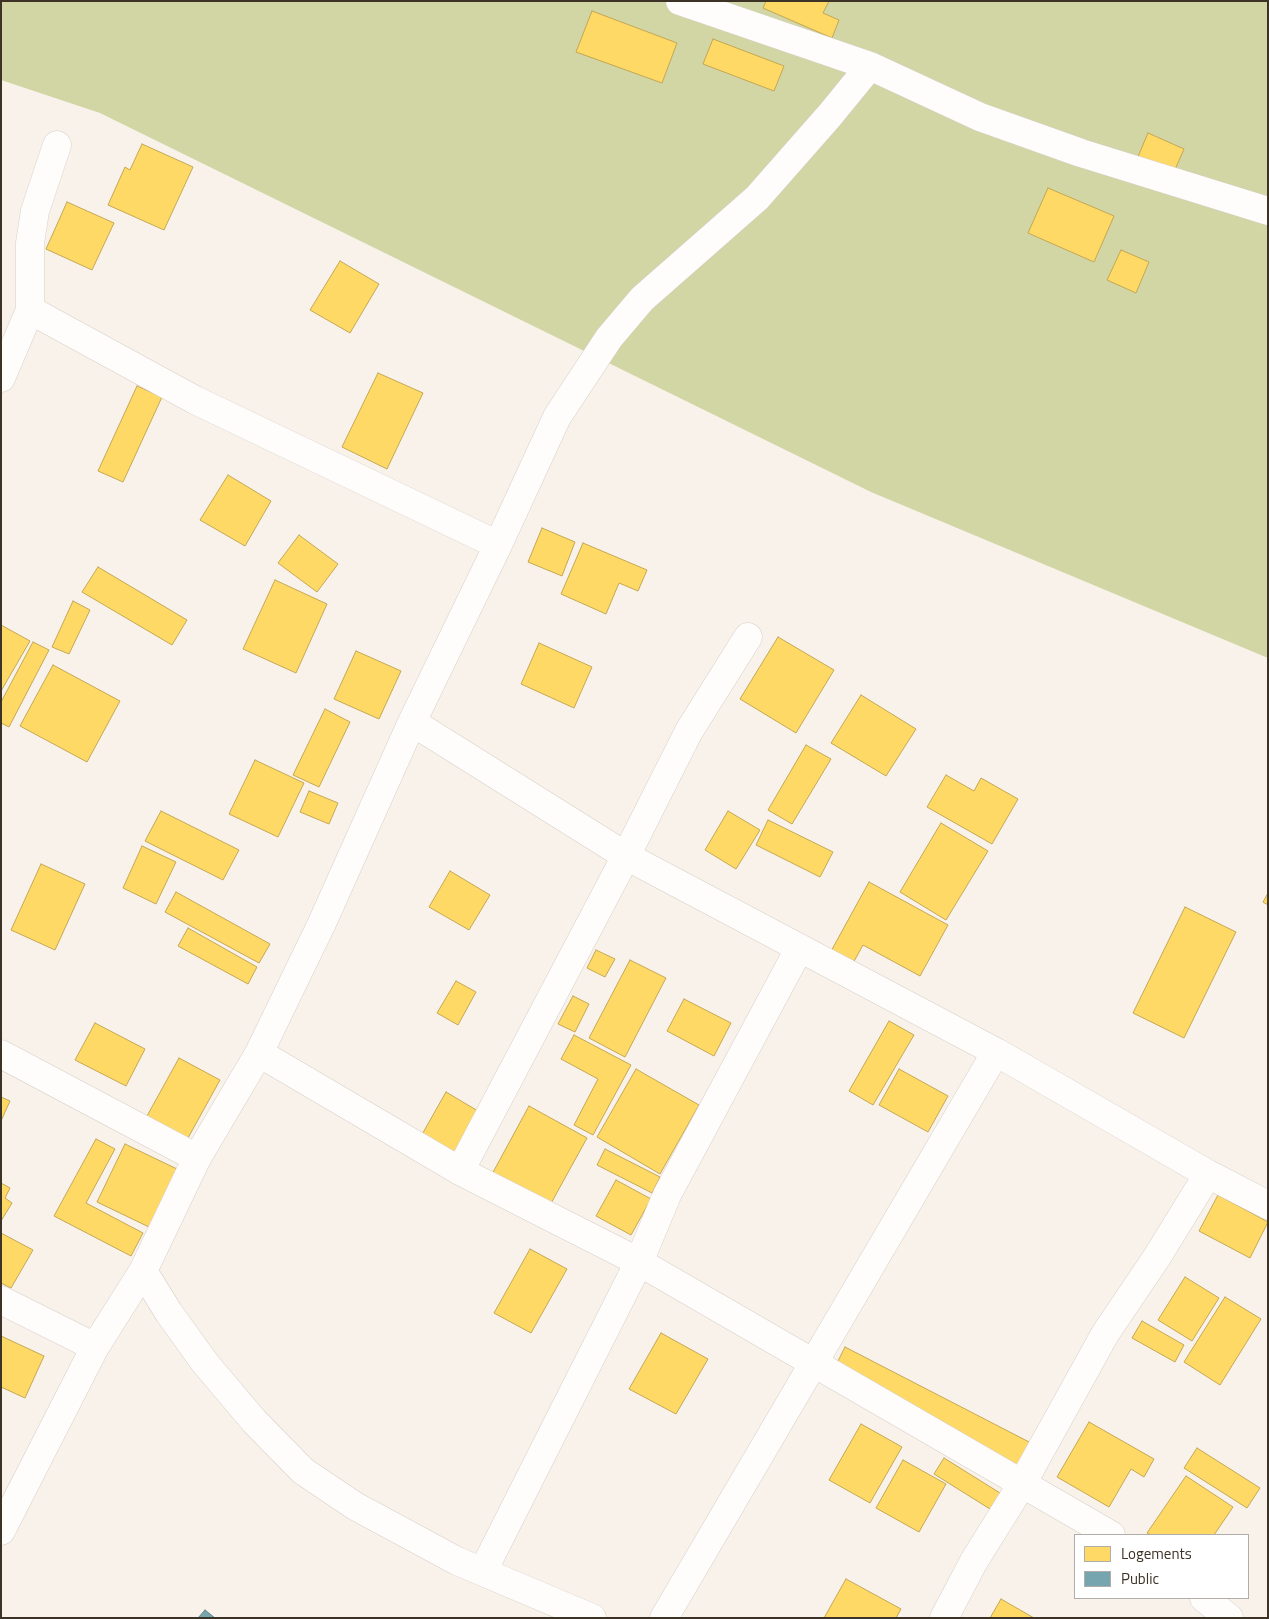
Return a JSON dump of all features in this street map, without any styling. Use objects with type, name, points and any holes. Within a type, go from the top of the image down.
[{"type":"street","points":[[680,1],[870,66],[980,116],[1081,153],[1268,211]]},
{"type":"street","points":[[1,1531],[95,1347],[143,1271],[197,1158],[259,1053],[322,923],[412,722],[498,545],[557,417],[609,338],[642,299],[757,198],[830,116],[870,66]]},
{"type":"street","points":[[1,378],[30,310],[30,243],[34,211],[57,145]]},
{"type":"street","points":[[30,310],[195,400],[498,545]]},
{"type":"street","points":[[460,1171],[626,856],[689,731],[748,637]]},
{"type":"street","points":[[412,722],[626,856],[799,950],[996,1052],[1208,1174],[1268,1204]]},
{"type":"street","points":[[483,1571],[640,1262],[667,1195],[799,950]]},
{"type":"street","points":[[664,1618],[996,1052]]},
{"type":"street","points":[[259,1053],[460,1171],[640,1262],[1109,1534]]},
{"type":"street","points":[[1,1054],[197,1158]]},
{"type":"street","points":[[944,1618],[974,1561],[1022,1484],[1104,1334],[1157,1257],[1208,1174]]},
{"type":"street","points":[[143,1271],[169,1313],[205,1363],[254,1420],[303,1471],[356,1506],[457,1561],[592,1618]]},
{"type":"street","points":[[1,1300],[95,1347]]},
{"type":"street","points":[[1205,1599],[1229,1618]]},
{"type":"green space","points":[[1,1],[1268,1],[1268,658],[871,492],[100,113],[1,80]]},
{"type":"building: Logements","points":[[766,1],[829,1],[823,13],[839,20],[832,38],[763,8]]},
{"type":"building: Logements","points":[[592,11],[677,43],[662,83],[576,52]]},
{"type":"building: Logements","points":[[713,39],[784,66],[774,91],[703,64]]},
{"type":"building: Logements","points":[[1148,133],[1184,149],[1173,174],[1137,159]]},
{"type":"building: Logements","points":[[142,144],[193,167],[164,230],[108,205],[125,167],[130,170]]},
{"type":"building: Logements","points":[[1048,188],[1114,216],[1094,262],[1028,233]]},
{"type":"building: Logements","points":[[67,202],[114,223],[92,270],[46,249]]},
{"type":"building: Logements","points":[[1121,250],[1149,262],[1136,293],[1107,280]]},
{"type":"building: Logements","points":[[340,261],[379,284],[350,333],[310,310]]},
{"type":"building: Logements","points":[[378,373],[423,393],[387,469],[342,447]]},
{"type":"building: Logements","points":[[137,386],[162,397],[123,482],[98,471]]},
{"type":"building: Logements","points":[[228,475],[271,501],[245,546],[200,520]]},
{"type":"building: Logements","points":[[542,528],[575,542],[562,576],[528,562]]},
{"type":"building: Logements","points":[[299,535],[338,564],[317,592],[278,563]]},
{"type":"building: Logements","points":[[583,543],[647,570],[638,591],[619,583],[606,614],[561,594]]},
{"type":"building: Logements","points":[[98,567],[187,620],[172,645],[82,592]]},
{"type":"building: Logements","points":[[275,580],[327,604],[296,673],[243,649]]},
{"type":"building: Logements","points":[[73,601],[90,610],[69,654],[52,647]]},
{"type":"building: Logements","points":[[1,625],[30,641],[1,691]]},
{"type":"building: Logements","points":[[778,637],[834,670],[796,733],[740,699]]},
{"type":"building: Logements","points":[[33,642],[49,650],[9,727],[1,723],[1,702]]},
{"type":"building: Logements","points":[[539,643],[592,667],[574,708],[521,684]]},
{"type":"building: Logements","points":[[356,651],[401,671],[379,719],[334,699]]},
{"type":"building: Logements","points":[[53,665],[120,701],[87,762],[20,726]]},
{"type":"building: Logements","points":[[861,695],[916,729],[886,776],[831,743]]},
{"type":"building: Logements","points":[[325,709],[350,722],[319,787],[293,775]]},
{"type":"building: Logements","points":[[806,745],[831,759],[792,824],[768,810]]},
{"type":"building: Logements","points":[[255,760],[304,783],[278,837],[229,814]]},
{"type":"building: Logements","points":[[946,775],[974,791],[981,778],[1018,799],[992,844],[927,807]]},
{"type":"building: Logements","points":[[309,791],[338,803],[329,824],[300,812]]},
{"type":"building: Logements","points":[[161,811],[239,850],[223,880],[145,841]]},
{"type":"building: Logements","points":[[728,811],[760,830],[736,869],[705,850]]},
{"type":"building: Logements","points":[[768,820],[833,852],[820,877],[756,845]]},
{"type":"building: Logements","points":[[941,823],[988,851],[946,920],[900,892]]},
{"type":"building: Logements","points":[[142,846],[176,862],[156,904],[123,888]]},
{"type":"building: Logements","points":[[41,864],[85,884],[55,950],[11,930]]},
{"type":"building: Logements","points":[[450,871],[490,895],[469,930],[429,907]]},
{"type":"building: Logements","points":[[869,882],[948,925],[920,976],[863,945],[852,965],[830,953]]},
{"type":"building: Logements","points":[[176,892],[270,944],[259,963],[165,912]]},
{"type":"building: Logements","points":[[1268,893],[1268,905],[1263,902]]},
{"type":"building: Logements","points":[[1185,907],[1236,932],[1184,1038],[1133,1013]]},
{"type":"building: Logements","points":[[188,928],[257,967],[248,984],[178,946]]},
{"type":"building: Logements","points":[[596,950],[615,959],[605,977],[587,968]]},
{"type":"building: Logements","points":[[630,960],[666,978],[625,1057],[589,1038]]},
{"type":"building: Logements","points":[[456,981],[476,992],[458,1025],[437,1013]]},
{"type":"building: Logements","points":[[573,996],[589,1004],[575,1032],[558,1024]]},
{"type":"building: Logements","points":[[684,999],[731,1023],[714,1056],[667,1031]]},
{"type":"building: Logements","points":[[889,1021],[914,1035],[873,1105],[849,1091]]},
{"type":"building: Logements","points":[[95,1023],[145,1049],[126,1086],[75,1060]]},
{"type":"building: Logements","points":[[574,1035],[631,1065],[593,1135],[574,1125],[598,1079],[561,1059]]},
{"type":"building: Logements","points":[[179,1058],[220,1080],[183,1147],[142,1125]]},
{"type":"building: Logements","points":[[636,1069],[699,1105],[660,1174],[597,1137]]},
{"type":"building: Logements","points":[[899,1069],[948,1096],[928,1132],[879,1105]]},
{"type":"building: Logements","points":[[446,1092],[478,1111],[452,1156],[420,1138]]},
{"type":"building: Logements","points":[[1,1097],[10,1101],[1,1121]]},
{"type":"building: Logements","points":[[529,1106],[587,1138],[549,1207],[491,1176]]},
{"type":"building: Logements","points":[[96,1139],[115,1149],[86,1203],[143,1233],[131,1256],[54,1216]]},
{"type":"building: Logements","points":[[125,1144],[177,1169],[149,1227],[97,1202]]},
{"type":"building: Logements","points":[[605,1149],[660,1177],[652,1193],[597,1165]]},
{"type":"building: Logements","points":[[616,1180],[651,1199],[631,1235],[596,1216]]},
{"type":"building: Logements","points":[[1,1183],[10,1188],[5,1198],[12,1203],[1,1221]]},
{"type":"building: Logements","points":[[1218,1195],[1268,1222],[1250,1258],[1199,1231]]},
{"type":"building: Logements","points":[[1,1233],[33,1250],[11,1288],[1,1283]]},
{"type":"building: Logements","points":[[530,1249],[567,1269],[531,1333],[494,1313]]},
{"type":"building: Logements","points":[[1185,1277],[1219,1298],[1192,1341],[1158,1320]]},
{"type":"building: Logements","points":[[1225,1297],[1261,1319],[1220,1385],[1184,1362]]},
{"type":"building: Logements","points":[[1142,1321],[1184,1345],[1175,1362],[1132,1338]]},
{"type":"building: Logements","points":[[661,1333],[708,1359],[676,1414],[629,1389]]},
{"type":"building: Logements","points":[[1,1336],[44,1356],[25,1398],[1,1387]]},
{"type":"building: Logements","points":[[845,1347],[1033,1444],[1021,1467],[833,1371]]},
{"type":"building: Logements","points":[[1089,1422],[1154,1459],[1144,1477],[1131,1469],[1109,1507],[1057,1477]]},
{"type":"building: Logements","points":[[861,1424],[902,1447],[870,1503],[829,1480]]},
{"type":"building: Logements","points":[[1197,1448],[1260,1488],[1247,1508],[1184,1468]]},
{"type":"building: Logements","points":[[944,1458],[1000,1493],[990,1509],[934,1474]]},
{"type":"building: Logements","points":[[903,1460],[946,1484],[919,1532],[876,1508]]},
{"type":"building: Logements","points":[[1186,1476],[1233,1507],[1215,1534],[1147,1533]]},
{"type":"building: Logements","points":[[846,1579],[901,1609],[896,1618],[824,1618]]},
{"type":"building: Logements","points":[[1001,1599],[1034,1618],[990,1618]]},
{"type":"building: Public","points":[[205,1610],[215,1618],[198,1618]]}]
